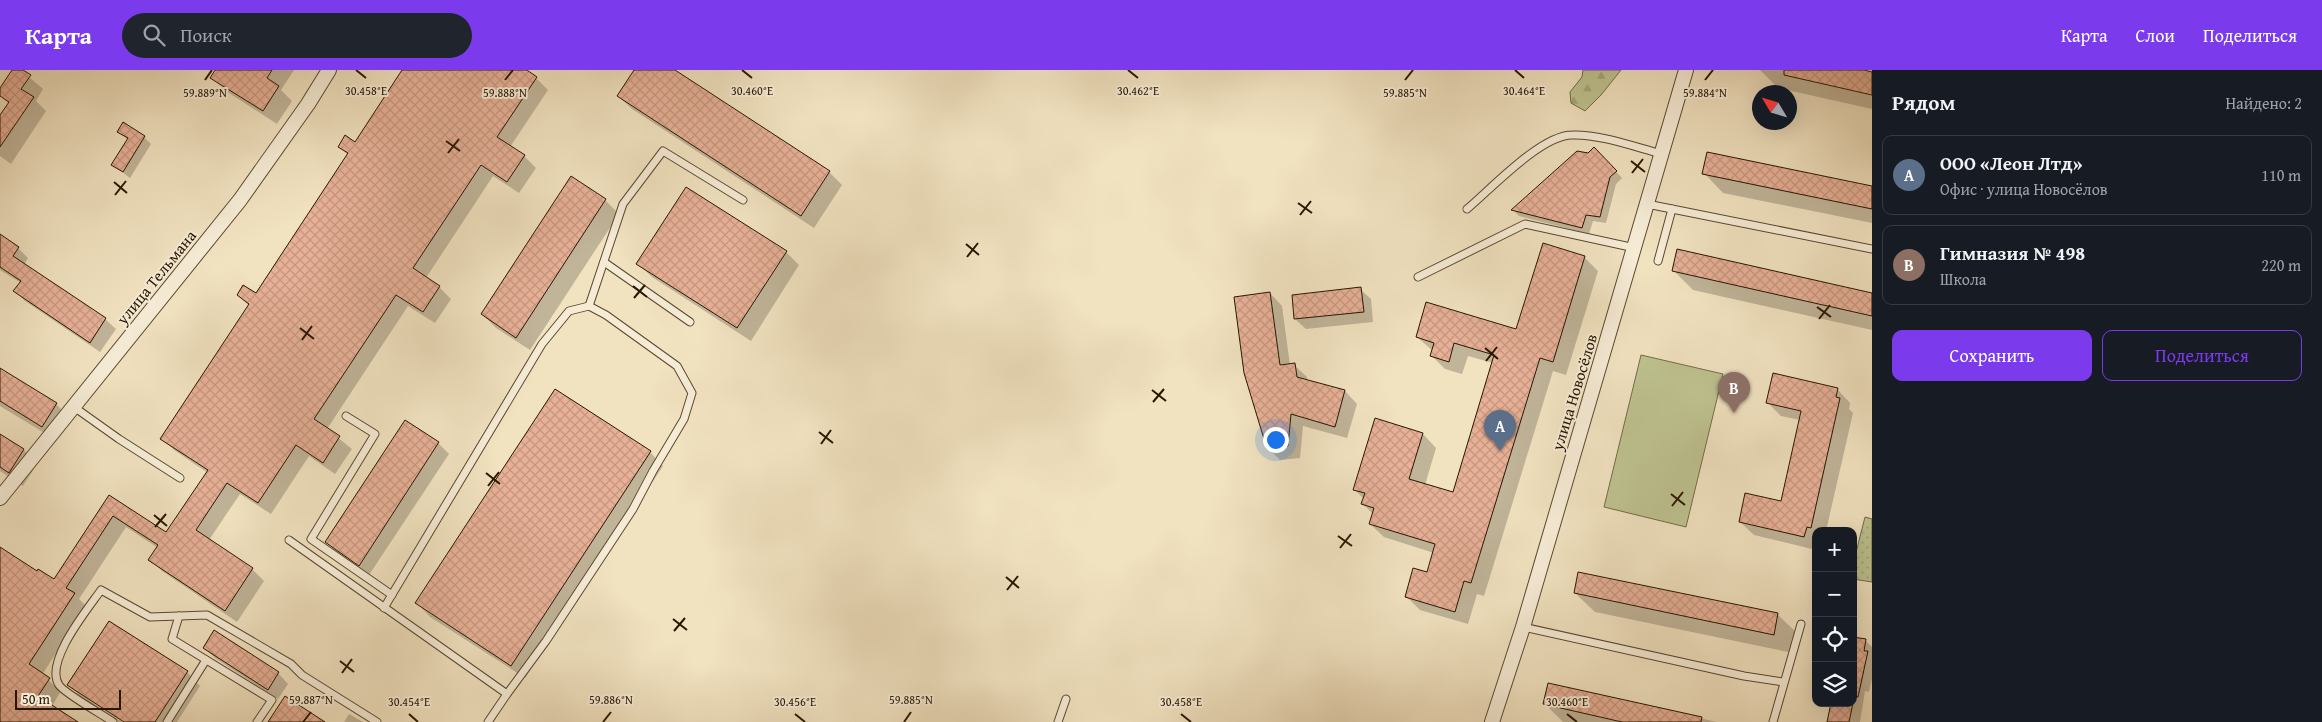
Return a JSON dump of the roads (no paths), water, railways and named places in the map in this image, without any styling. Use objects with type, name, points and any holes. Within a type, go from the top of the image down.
[{"type":"street","name":"улица Тельмана","points":[[1,494],[74,407],[240,200],[308,104],[329,70]]},
{"type":"street","name":"улица Новосёлов","points":[[1492,722],[1523,627],[1686,70]]},
{"type":"lane","points":[[1467,210],[1534,150],[1555,139],[1570,134],[1662,154]]},
{"type":"lane","points":[[589,306],[623,204],[663,151],[743,200]]},
{"type":"lane","points":[[1648,204],[1872,250]]},
{"type":"lane","points":[[1658,261],[1672,208]]},
{"type":"lane","points":[[1418,277],[1525,224],[1635,248]]},
{"type":"lane","points":[[604,262],[690,322]]},
{"type":"lane","points":[[384,608],[542,344],[569,311],[589,306],[606,315],[677,366],[692,393],[684,419],[653,470],[633,509],[546,641],[488,722]]},
{"type":"lane","points":[[74,407],[119,439],[180,478]]},
{"type":"lane","points":[[346,416],[375,434],[311,539],[392,595]]},
{"type":"lane","points":[[289,540],[507,694]]},
{"type":"lane","points":[[113,722],[59,687],[55,676],[58,655],[101,590],[150,617],[207,615],[291,664],[302,676],[376,722]]},
{"type":"lane","points":[[179,616],[172,639],[272,700],[257,722]]},
{"type":"lane","points":[[1773,722],[1801,624]]},
{"type":"lane","points":[[1523,627],[1744,676],[1784,682]]},
{"type":"lane","points":[[167,722],[206,660]]},
{"type":"lane","points":[[1058,722],[1066,699]]},
{"type":"place","name":"Гимназия № 498","points":[[1734,413]]},
{"type":"place","name":"ООО «Леон Лтд»","points":[[1500,451]]}]
